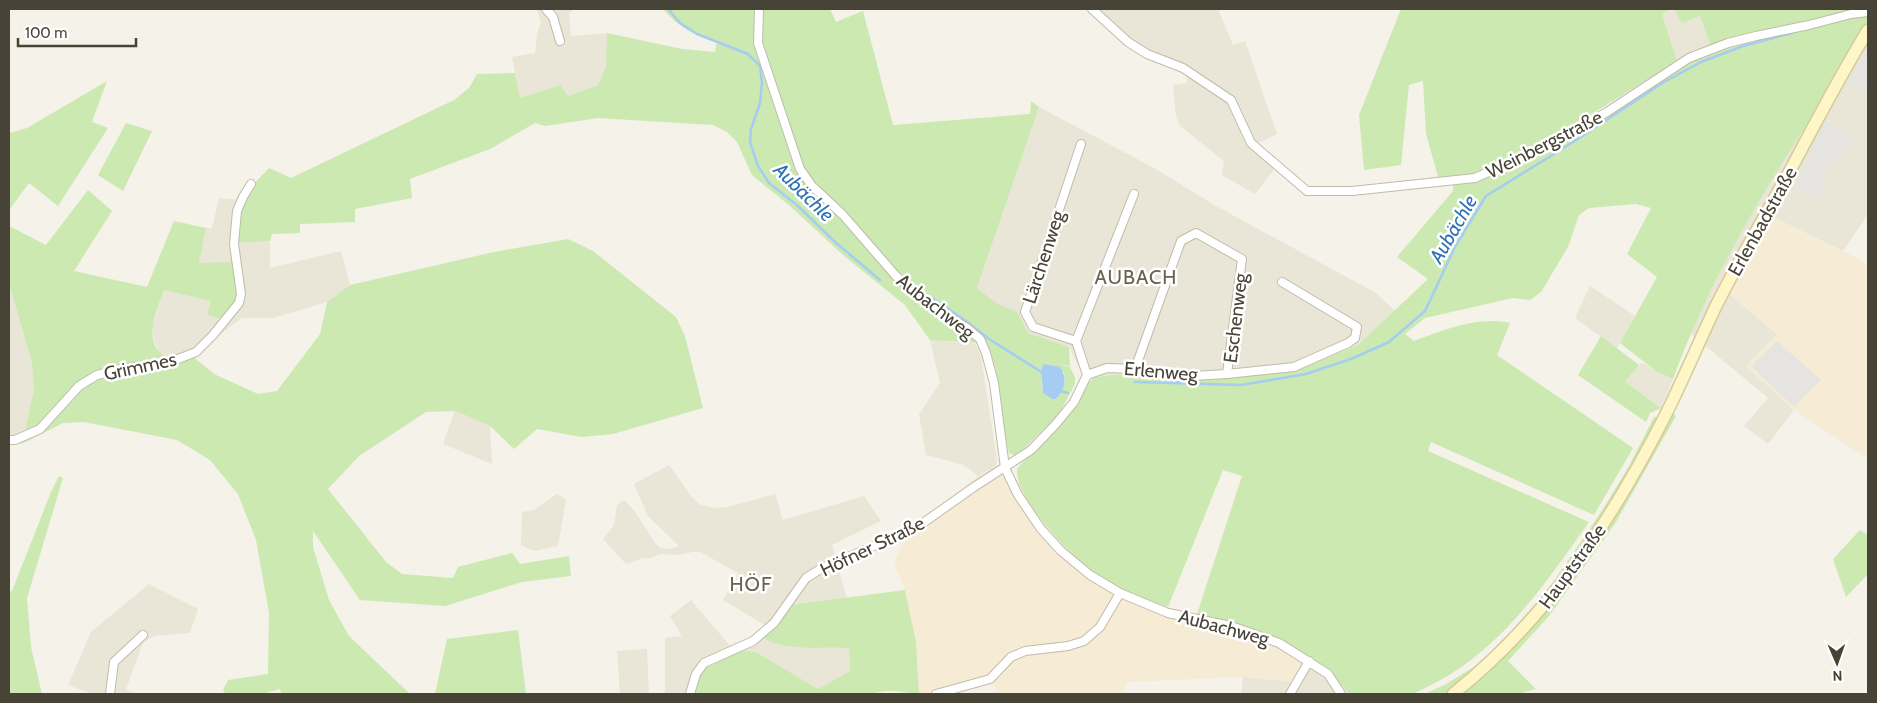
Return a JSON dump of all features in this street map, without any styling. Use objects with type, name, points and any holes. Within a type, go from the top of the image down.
[{"type":"main road","name":"Erlenbadstraße","points":[[1665,416],[1722,295],[1868,30]]},
{"type":"main road","name":"Hauptstraße","points":[[1453,694],[1499,655],[1551,597],[1604,522],[1626,487],[1665,416]]},
{"type":"street","points":[[546,9],[553,17],[560,41]]},
{"type":"street","name":"Aubachweg","points":[[759,9],[758,43],[800,169],[812,186],[843,215],[896,276],[929,306],[967,328],[980,339],[994,383],[1004,468],[1018,495],[1041,529],[1061,551],[1090,575],[1120,593],[1168,613],[1231,626],[1279,642],[1328,674],[1341,694]]},
{"type":"street","name":"Weinbergstraße","points":[[1092,9],[1128,42],[1147,54],[1183,68],[1231,100],[1251,143],[1306,191],[1352,191],[1475,178],[1542,148],[1607,112],[1689,58],[1737,41],[1862,13]]},
{"type":"street","name":"Lärchenweg","points":[[1076,341],[1033,327],[1025,312],[1081,144]]},
{"type":"street","name":"Grimmes","points":[[9,440],[16,440],[40,428],[79,386],[97,375],[121,369],[174,361],[196,352],[213,335],[239,302],[241,294],[234,244],[237,211],[242,197],[250,184]]},
{"type":"street","points":[[1004,468],[1031,450],[1055,425],[1074,402],[1087,375],[1076,341],[1134,194]]},
{"type":"street","name":"Eschenweg","points":[[1135,369],[1181,241],[1196,233],[1242,259],[1227,374]]},
{"type":"street","name":"Erlenweg","points":[[1087,375],[1107,368],[1135,369],[1176,377],[1294,368],[1355,338],[1357,327],[1282,282]]},
{"type":"street","name":"Höfner Straße","points":[[690,694],[696,674],[704,663],[753,641],[774,622],[806,578],[822,568],[916,528],[1004,468]]},
{"type":"street","points":[[936,694],[990,679],[1011,657],[1025,651],[1068,646],[1084,641],[1100,627],[1120,593]]},
{"type":"street","points":[[110,694],[114,662],[142,635]]},
{"type":"street","points":[[1290,694],[1309,661]]},
{"type":"shaded area","points":[[537,9],[573,9],[569,14],[571,36],[607,33],[607,67],[598,85],[568,96],[560,85],[520,98],[512,57],[535,53],[537,34],[541,22]]},
{"type":"shaded area","points":[[1088,9],[1218,9],[1233,45],[1245,41],[1277,134],[1256,144],[1279,163],[1255,194],[1222,175],[1224,161],[1180,126],[1176,116],[1173,85],[1187,83],[1187,76],[1180,70],[1126,44]]},
{"type":"shaded area","points":[[1674,9],[1682,23],[1700,16],[1711,47],[1677,61],[1662,14]]},
{"type":"shaded area","points":[[1868,30],[1868,214],[1843,251],[1771,216],[1777,335],[1746,366],[1794,410],[1768,444],[1744,426],[1768,398],[1690,333],[1730,252],[1782,162]]},
{"type":"shaded area","points":[[1868,45],[1868,84],[1865,89],[1860,86],[1853,88],[1847,85]]},
{"type":"shaded area","points":[[1039,107],[1156,169],[1216,206],[1376,293],[1395,311],[1358,345],[1295,371],[1176,381],[1123,374],[1094,377],[1082,374],[1069,347],[1028,333],[1017,312],[996,303],[977,288]]},
{"type":"shaded area","points":[[1824,121],[1851,137],[1835,164],[1830,161],[1822,175],[1827,178],[1815,199],[1793,187],[1810,158],[1805,155]]},
{"type":"shaded area","points":[[219,198],[243,200],[237,243],[270,241],[270,268],[341,251],[350,285],[327,302],[273,318],[242,318],[192,356],[176,365],[159,351],[154,340],[152,328],[164,290],[212,301],[220,318],[199,264],[206,228],[212,228]]},
{"type":"shaded area","points":[[1771,216],[1857,258],[1868,267],[1868,459],[1794,410],[1746,366],[1777,335],[1729,294]]},
{"type":"shaded area","points":[[9,283],[32,363],[34,389],[22,444],[9,444]]},
{"type":"shaded area","points":[[1590,286],[1635,316],[1617,348],[1575,318]]},
{"type":"shaded area","points":[[930,340],[975,343],[981,356],[997,460],[996,466],[978,476],[964,465],[926,455],[919,414],[940,383]]},
{"type":"shaded area","points":[[1777,341],[1821,380],[1794,407],[1751,366]]},
{"type":"shaded area","points":[[1642,362],[1673,379],[1661,408],[1625,382]]},
{"type":"shaded area","points":[[455,410],[490,426],[492,464],[443,444]]},
{"type":"shaded area","points":[[1000,464],[1017,479],[1034,510],[1056,539],[1135,596],[1168,607],[1235,623],[1258,631],[1283,641],[1311,659],[1295,682],[1243,677],[1127,682],[1123,694],[996,694],[995,686],[990,684],[955,694],[919,694],[916,642],[905,590],[895,565],[896,557],[906,538],[903,529],[929,514],[978,476]]},
{"type":"shaded area","points":[[669,465],[699,504],[713,508],[728,507],[775,494],[783,520],[864,496],[881,521],[832,545],[847,599],[791,605],[802,647],[849,647],[850,671],[818,689],[756,652],[740,650],[706,667],[701,672],[692,694],[665,694],[665,638],[682,636],[670,616],[691,600],[732,648],[750,639],[766,626],[723,600],[738,573],[700,552],[676,555],[660,554],[626,564],[603,539],[614,525],[617,505],[624,500],[633,509],[656,544],[661,548],[670,549],[679,546],[648,516],[634,484]]},
{"type":"shaded area","points":[[557,494],[566,500],[558,546],[534,551],[521,545],[522,512],[534,510]]},
{"type":"shaded area","points":[[149,584],[198,609],[190,633],[154,636],[143,643],[126,689],[136,694],[93,694],[68,685],[91,632]]},
{"type":"shaded area","points":[[647,649],[649,694],[620,694],[617,651]]},
{"type":"shaded area","points":[[1311,659],[1335,677],[1350,694],[1241,694],[1243,677],[1295,682]]},
{"type":"green space","points":[[663,9],[830,9],[836,22],[863,11],[893,125],[1030,114],[1031,101],[1039,107],[977,288],[996,303],[1017,312],[1028,333],[1069,347],[1070,366],[1055,363],[1070,367],[1075,377],[1075,384],[1058,416],[1018,454],[1013,455],[1009,453],[996,371],[987,346],[975,330],[933,303],[914,287],[883,256],[844,212],[816,186],[794,160],[851,231],[897,282],[922,304],[965,329],[979,343],[930,340],[905,305],[843,255],[790,206],[752,175],[737,142],[727,132],[713,125],[598,118],[545,126],[535,123],[490,149],[410,179],[412,198],[355,209],[355,222],[300,224],[300,233],[272,234],[270,241],[236,243],[239,214],[251,187],[269,168],[291,178],[454,100],[469,88],[477,74],[515,73],[520,98],[560,85],[568,96],[598,85],[606,67],[607,33],[682,49],[715,52],[717,42],[687,30]],"holes":[[[1041,372],[1064,372],[1065,381],[1063,388],[1052,399],[1042,390]]]},
{"type":"green space","points":[[1401,9],[1672,9],[1662,14],[1677,61],[1590,115],[1517,156],[1477,175],[1439,180],[1426,134],[1423,81],[1409,85],[1401,165],[1364,170],[1359,115]]},
{"type":"green space","points":[[1674,9],[1863,9],[1711,47],[1700,16],[1682,23]]},
{"type":"green space","points":[[1868,11],[1868,30],[1760,199],[1713,287],[1673,379],[1656,371],[1620,343],[1657,277],[1627,254],[1651,208],[1636,204],[1589,208],[1579,215],[1568,247],[1541,292],[1530,300],[1513,298],[1425,318],[1405,334],[1414,341],[1461,325],[1486,321],[1510,323],[1497,355],[1633,448],[1594,515],[1431,442],[1428,451],[1589,522],[1539,591],[1502,633],[1459,669],[1435,683],[1409,694],[1350,694],[1317,663],[1280,641],[1240,626],[1197,614],[1242,476],[1223,470],[1168,607],[1135,596],[1106,581],[1069,551],[1047,527],[1026,498],[1017,475],[1017,469],[1061,425],[1094,377],[1123,374],[1176,381],[1295,371],[1358,345],[1428,279],[1397,257],[1453,191],[1453,184],[1483,178],[1520,161],[1679,66],[1712,51]]},
{"type":"green space","points":[[107,81],[92,122],[108,128],[58,206],[29,183],[9,210],[9,133],[27,128]]},
{"type":"green space","points":[[126,123],[152,131],[123,191],[98,175]]},
{"type":"green space","points":[[88,190],[112,211],[74,271],[147,287],[174,221],[206,228],[199,263],[233,262],[237,287],[236,299],[228,311],[220,318],[207,315],[211,301],[164,290],[154,322],[153,339],[161,353],[176,365],[192,356],[214,374],[258,394],[277,391],[320,334],[327,302],[350,285],[494,252],[568,239],[593,251],[676,317],[685,336],[703,408],[613,434],[581,437],[537,429],[514,449],[490,426],[456,411],[426,412],[359,456],[328,489],[386,562],[402,574],[453,578],[458,567],[512,553],[520,564],[569,556],[571,576],[522,582],[445,606],[360,600],[313,531],[313,547],[329,600],[349,636],[410,694],[282,694],[280,689],[261,694],[226,694],[223,690],[228,680],[268,674],[269,613],[256,540],[238,494],[210,460],[177,440],[84,422],[63,423],[22,444],[34,389],[32,363],[9,283],[9,226],[46,245]]},
{"type":"green space","points":[[1601,336],[1639,365],[1625,382],[1661,408],[1650,413],[1646,422],[1578,375]]},
{"type":"green space","points":[[1672,412],[1676,416],[1616,522],[1549,616],[1508,661],[1536,689],[1517,694],[1460,694],[1508,653],[1550,606],[1599,536]]},
{"type":"green space","points":[[1654,417],[1659,419],[1620,489],[1582,550],[1521,629],[1447,694],[1425,694],[1477,665],[1503,641],[1550,587],[1603,509],[1629,466]]},
{"type":"green space","points":[[59,476],[63,478],[27,598],[31,647],[42,694],[9,694],[9,592],[12,591]]},
{"type":"green space","points":[[1860,530],[1868,535],[1868,574],[1846,597],[1833,559]]},
{"type":"green space","points":[[905,590],[916,642],[919,694],[882,691],[870,694],[692,694],[701,672],[740,650],[756,652],[818,689],[850,671],[849,648],[794,647],[763,638],[779,622],[790,605]]},
{"type":"green space","points":[[518,630],[526,694],[435,694],[447,639]]},
{"type":"water","points":[[1043,364],[1060,367],[1064,376],[1062,391],[1056,399],[1052,399],[1043,393],[1041,372]]},
{"type":"waterway","name":"Aubächle","points":[[668,9],[680,23],[697,34],[748,54],[760,66],[762,83],[760,103],[751,129],[750,142],[758,166],[769,183],[798,206],[835,242],[880,280]]},
{"type":"waterway","name":"Aubächle","points":[[1135,382],[1241,385],[1306,374],[1351,359],[1389,342],[1425,311],[1456,245],[1486,196],[1570,144],[1664,82],[1701,62],[1743,46],[1792,33]]},
{"type":"waterway","name":"Aubächle","points":[[932,298],[989,339],[1043,373]]},
{"type":"waterway","name":"Aubächle","points":[[1060,391],[1068,393]]},
{"type":"district","name":"AUBACH","points":[[1136,277]]},
{"type":"district","name":"HÖF","points":[[751,584]]}]
